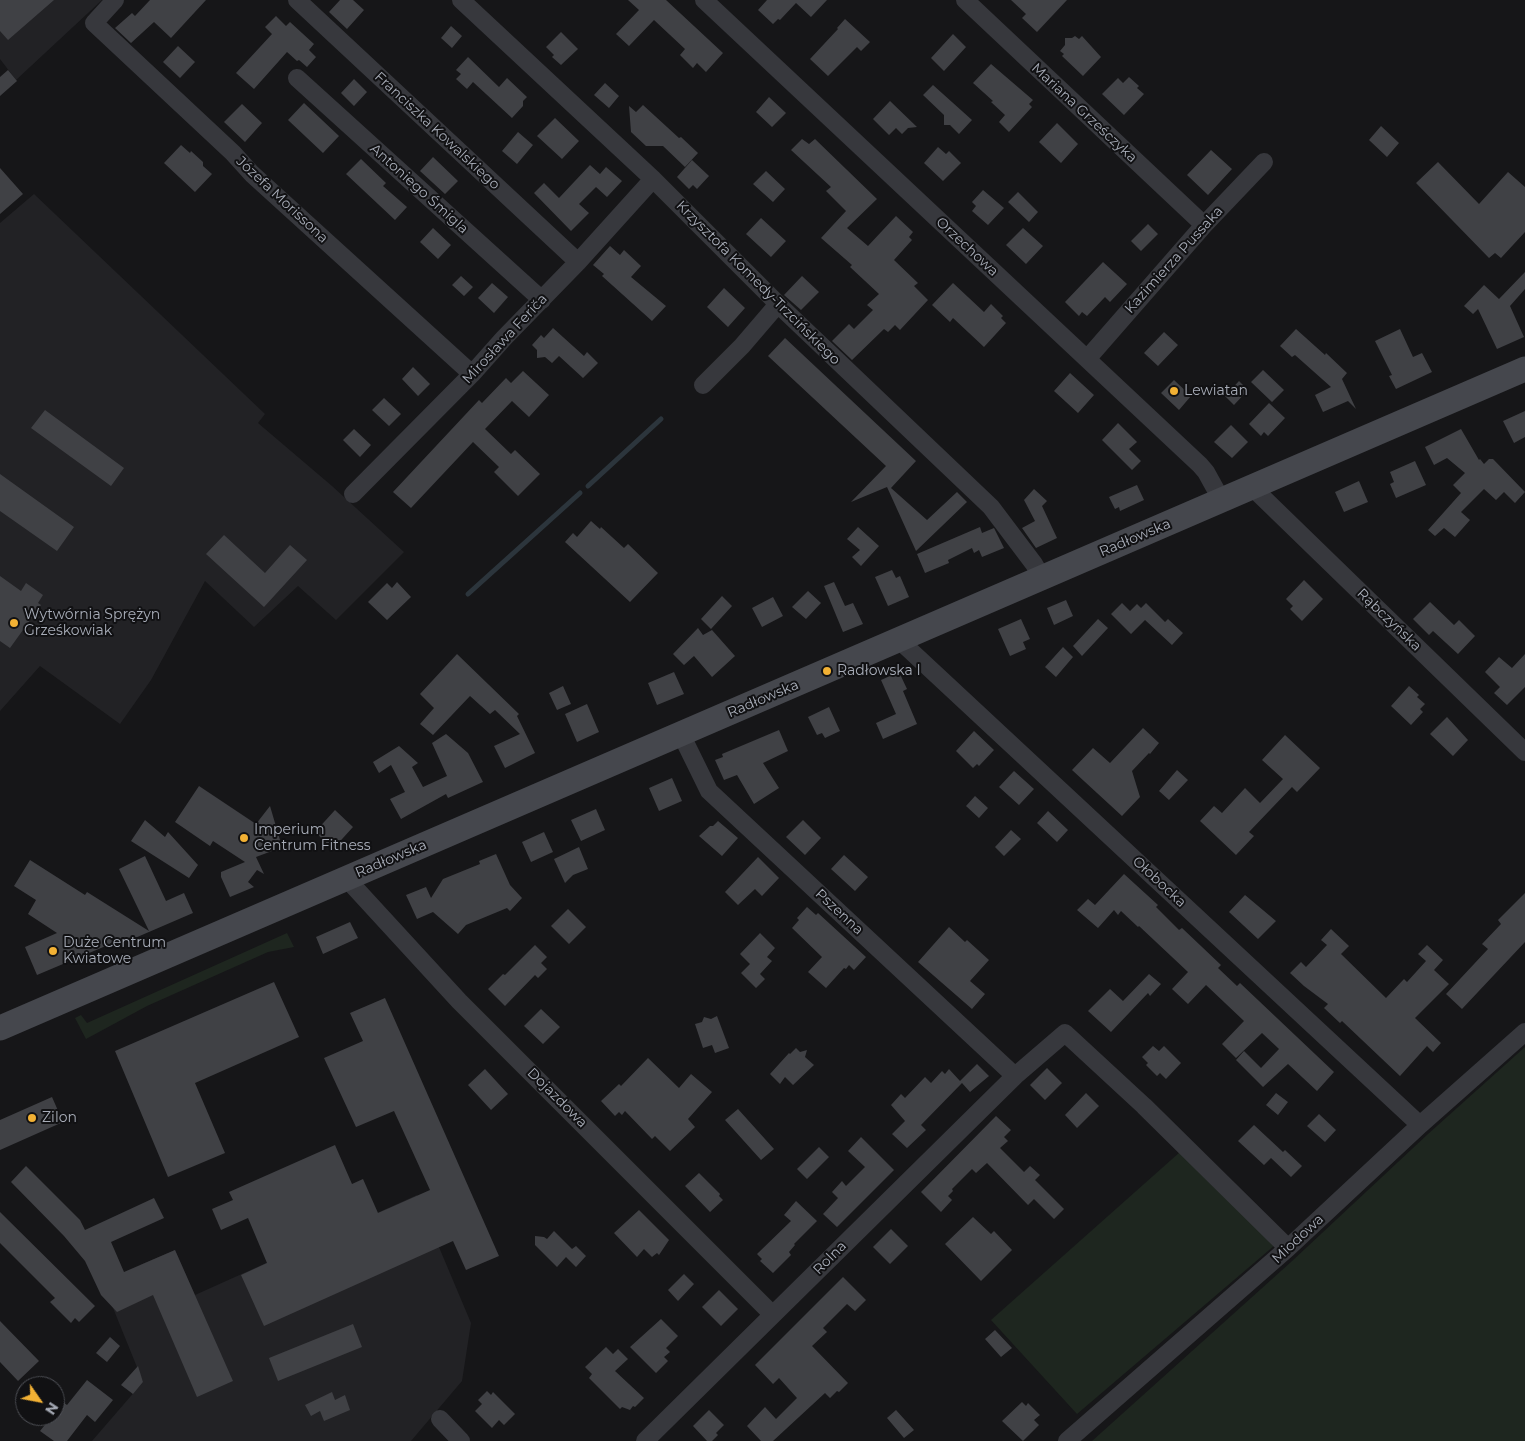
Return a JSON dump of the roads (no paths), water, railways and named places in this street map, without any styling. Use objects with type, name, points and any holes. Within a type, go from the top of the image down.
[{"type":"street","name":"Józefa Morissona","points":[[115,0],[94,23],[252,174],[472,374]]},
{"type":"street","name":"Franciszka Kowalskiego","points":[[297,0],[578,262]]},
{"type":"street","name":"Krzysztofa Komedy-Trzcińskiego","points":[[461,0],[653,179],[778,304],[991,507],[1034,564],[1042,578]]},
{"type":"street","name":"Orzechowa","points":[[704,0],[1200,465],[1222,501]]},
{"type":"street","name":"Mariana Grześczyka","points":[[965,0],[1204,225]]},
{"type":"street","name":"Antoniego Śmigla","points":[[297,78],[542,300]]},
{"type":"street","name":"Kazimierza Pussaka","points":[[1087,359],[1204,225],[1264,162]]},
{"type":"street","name":"Mirosława Feriča","points":[[353,494],[472,374],[653,179]]},
{"type":"street","points":[[703,385],[742,346],[778,304]]},
{"type":"street","name":"Radłowska","points":[[0,1028],[1525,369]]},
{"type":"street","name":"Rąbczyńska","points":[[1252,487],[1525,752]]},
{"type":"street","name":"Ołobocka","points":[[899,640],[1420,1125]]},
{"type":"street","name":"Pszenna","points":[[681,734],[709,791],[1015,1076]]},
{"type":"street","name":"Dojazdowa","points":[[346,878],[459,1001],[772,1314]]},
{"type":"street","name":"Rolna","points":[[645,1441],[1015,1076],[1065,1032],[1144,1106],[1288,1248]]},
{"type":"street","name":"Miodowa","points":[[1067,1441],[1288,1248],[1420,1125],[1525,1032]]},
{"type":"street","points":[[440,1419],[462,1441]]},
{"type":"waterway","points":[[588,486],[661,419]]},
{"type":"waterway","points":[[468,594],[580,493]]},
{"type":"place","name":"Lewiatan","points":[[1174,391]]},
{"type":"place","name":"Wytwórnia Sprężyn Grześkowiak","points":[[14,623]]},
{"type":"place","name":"Radłowska I","points":[[827,671]]},
{"type":"place","name":"Imperium Centrum Fitness","points":[[244,838]]},
{"type":"place","name":"Duże Centrum Kwiatowe","points":[[53,951]]},
{"type":"place","name":"Zilon","points":[[32,1118]]}]
